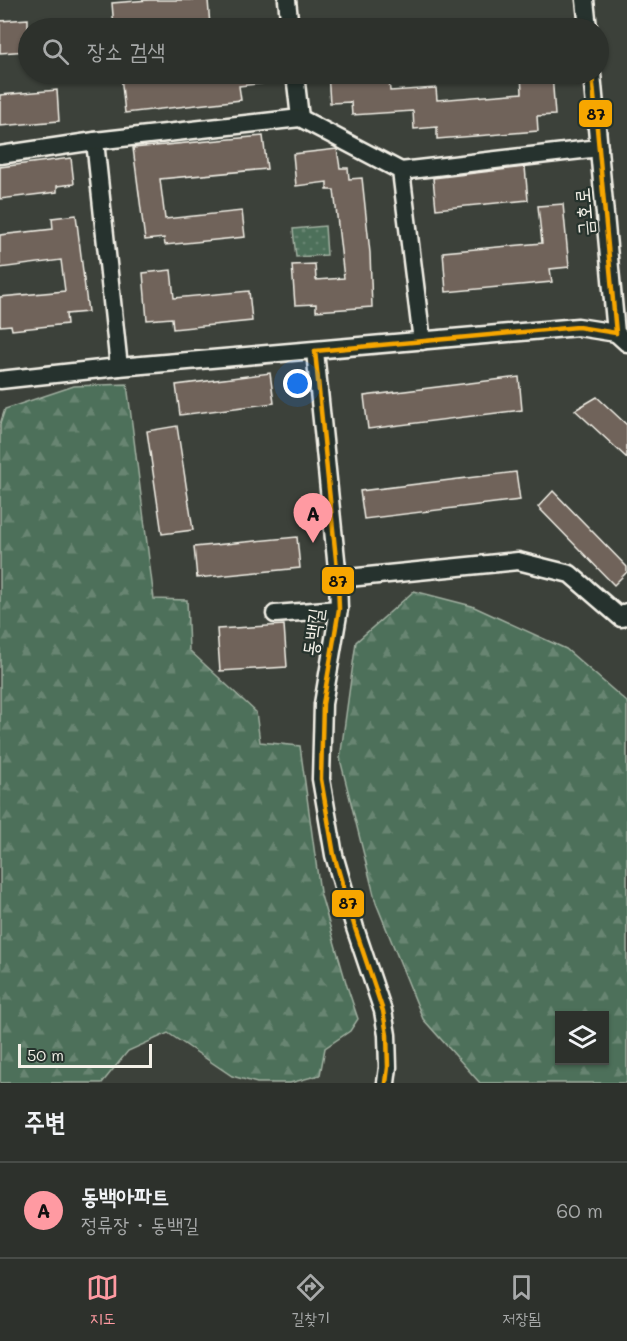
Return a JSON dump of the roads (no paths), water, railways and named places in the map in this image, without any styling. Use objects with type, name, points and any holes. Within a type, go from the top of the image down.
[{"type":"street","points":[[287,0],[289,18]]},
{"type":"street","points":[[585,0],[587,18]]},
{"type":"street","points":[[296,84],[300,118]]},
{"type":"street","name":"금호로","points":[[593,84],[622,338]]},
{"type":"street","points":[[0,155],[95,141],[300,118],[401,171],[599,148]]},
{"type":"street","points":[[95,141],[119,367]]},
{"type":"street","points":[[401,171],[422,341]]},
{"type":"street","points":[[0,380],[119,367],[578,327],[622,338]]},
{"type":"street","name":"동백길","points":[[315,351],[339,609],[323,704],[321,779],[334,855],[355,928],[383,1011],[387,1035],[386,1083]]},
{"type":"street","points":[[338,579],[518,561],[570,574],[625,618]]},
{"type":"street","points":[[275,614],[339,609]]},
{"type":"place","name":"동백아파트","points":[[313,543]]}]
